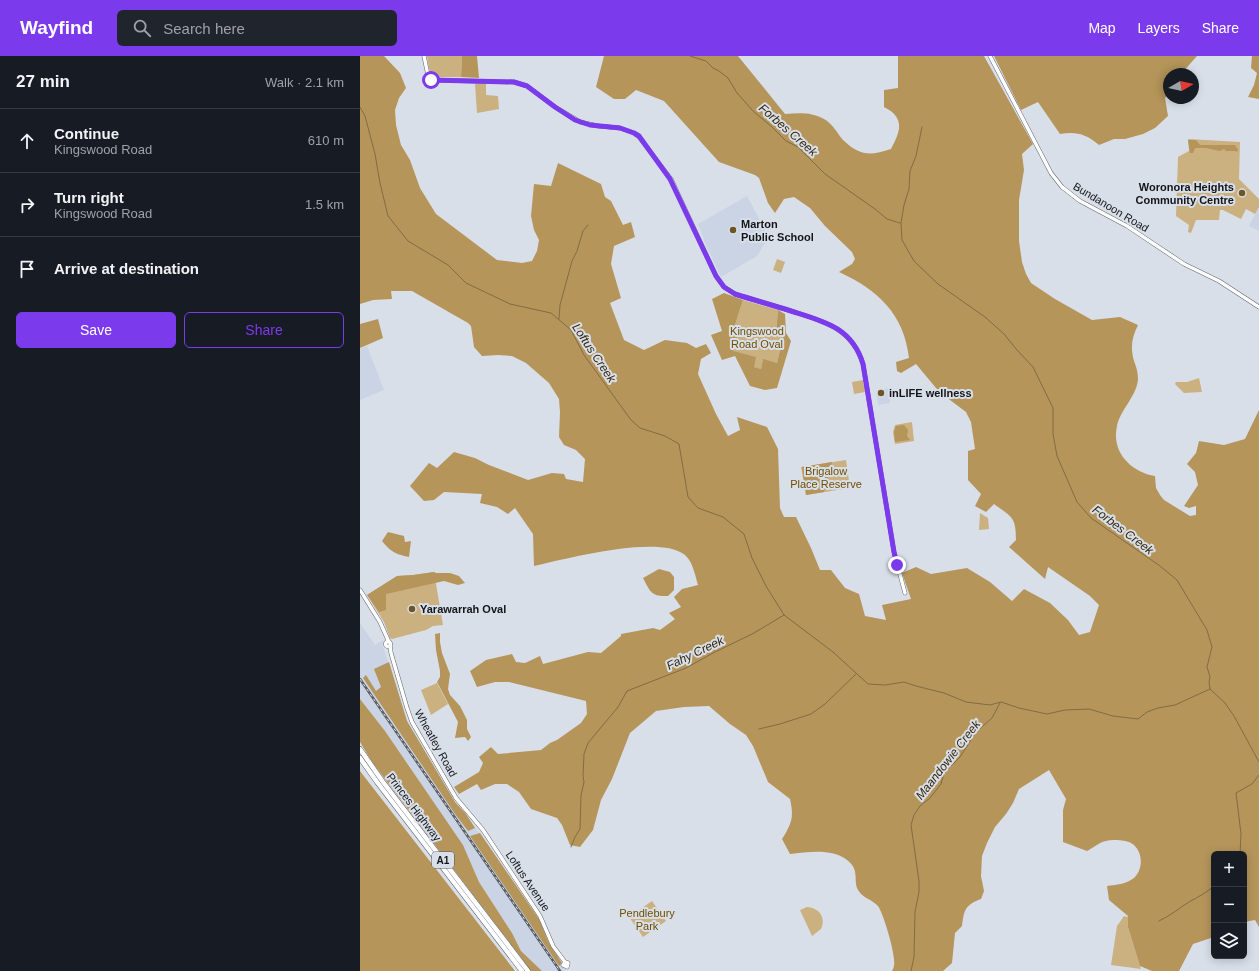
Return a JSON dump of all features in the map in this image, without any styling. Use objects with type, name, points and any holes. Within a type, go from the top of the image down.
[{"type":"highway","name":"Princes Highway","points":[[360,749],[383,782],[528,971]]},
{"type":"highway","name":"Princes Highway","points":[[360,758],[522,971]]},
{"type":"street","points":[[424,56],[429,80],[521,83],[575,120],[590,125],[620,128],[637,134],[670,179],[716,276],[724,287],[735,294],[822,320],[837,328],[847,336],[855,346],[863,364],[894,552],[905,593]]},
{"type":"street","name":"Bundanoon Road","points":[[990,56],[1051,173],[1065,190],[1091,208],[1127,226],[1176,259],[1219,280],[1259,307]]},
{"type":"street","name":"Wheatley Road","points":[[360,590],[380,622],[386,635],[410,716],[456,798],[470,814]]},
{"type":"street","name":"Loftus Avenue","points":[[470,814],[483,830],[540,916],[551,942],[564,962],[568,963],[567,966],[570,971]]},
{"type":"shaded area","name":"Marton Public School","points":[[747,196],[769,237],[757,256],[721,277],[704,241],[698,224]]},
{"type":"shaded area","points":[[1259,207],[1259,231],[1249,226]]},
{"type":"shaded area","points":[[367,346],[384,390],[360,400],[360,349]]},
{"type":"shaded area","points":[[889,388],[890,403],[878,405],[876,391]]},
{"type":"shaded area","points":[[360,623],[375,645],[383,640],[382,644],[407,721],[455,802],[466,814],[539,919],[549,943],[565,971],[542,971],[521,951],[512,933],[479,882],[463,845],[385,731],[360,699]]},
{"type":"green space","points":[[360,56],[384,56],[400,73],[406,88],[399,98],[395,110],[396,125],[401,145],[410,160],[420,188],[436,214],[497,260],[522,263],[532,261],[537,251],[539,240],[534,230],[531,216],[534,184],[551,186],[558,163],[601,184],[605,197],[611,201],[623,225],[631,222],[635,237],[614,246],[611,264],[621,298],[610,303],[624,340],[644,350],[665,340],[687,343],[696,348],[706,344],[711,353],[701,359],[698,374],[716,414],[728,436],[740,430],[737,417],[767,427],[778,449],[780,508],[784,517],[796,517],[820,570],[831,570],[845,588],[859,594],[865,616],[886,620],[882,605],[911,599],[902,573],[916,567],[931,574],[967,568],[990,582],[1012,601],[1024,589],[1050,603],[1068,620],[1079,635],[1090,632],[1099,605],[1090,596],[1048,567],[1045,579],[1009,547],[1016,540],[1016,532],[1014,522],[1009,515],[994,504],[986,512],[975,506],[981,494],[968,480],[968,451],[975,449],[971,422],[966,412],[936,388],[916,364],[901,373],[897,371],[896,362],[909,358],[906,342],[895,316],[887,305],[866,287],[839,272],[852,264],[855,259],[852,252],[825,226],[810,208],[794,197],[784,199],[775,213],[768,203],[759,178],[755,175],[719,162],[664,101],[636,90],[625,99],[614,99],[596,87],[604,56],[738,56],[785,114],[795,113],[815,115],[830,123],[843,140],[855,149],[860,152],[877,153],[891,149],[899,131],[896,116],[884,107],[884,90],[898,88],[898,56],[984,56],[1033,144],[1022,154],[1024,170],[1019,200],[1019,241],[1022,262],[1031,283],[1055,299],[1092,320],[1120,317],[1138,325],[1134,334],[1132,347],[1138,374],[1137,385],[1132,397],[1121,414],[1116,435],[1120,452],[1125,459],[1138,470],[1155,476],[1156,488],[1164,500],[1190,516],[1196,515],[1196,506],[1189,508],[1184,506],[1198,485],[1195,472],[1187,464],[1196,453],[1199,441],[1224,445],[1245,439],[1259,410],[1259,927],[1255,920],[1247,921],[1247,851],[1211,851],[1211,938],[1193,944],[1179,971],[1152,971],[1140,966],[1128,927],[1128,916],[1109,900],[1107,886],[1124,883],[1134,878],[1141,865],[1138,850],[1131,843],[1119,840],[1104,842],[1087,851],[1063,842],[1063,810],[1066,799],[1049,770],[1019,789],[1013,803],[995,827],[982,856],[981,876],[984,891],[981,899],[968,906],[962,926],[955,933],[952,963],[943,971],[892,971],[894,966],[893,953],[883,918],[878,906],[861,894],[857,888],[855,870],[851,863],[841,856],[827,852],[804,852],[790,854],[782,839],[788,829],[792,815],[790,799],[768,782],[753,746],[746,735],[730,724],[709,706],[684,707],[656,711],[630,733],[612,779],[601,800],[593,830],[580,847],[570,845],[562,825],[557,818],[531,809],[519,792],[507,784],[495,784],[481,790],[477,784],[459,794],[454,787],[479,772],[483,763],[479,757],[491,747],[498,754],[541,750],[581,723],[587,714],[586,701],[509,682],[495,682],[477,687],[470,671],[486,660],[512,654],[516,662],[525,663],[540,656],[543,664],[588,652],[601,653],[621,636],[621,634],[653,628],[660,630],[675,619],[669,613],[681,607],[674,597],[682,589],[698,585],[692,565],[685,555],[672,549],[655,547],[634,547],[612,550],[534,566],[533,534],[515,508],[508,514],[497,507],[480,503],[482,494],[444,492],[434,500],[424,501],[410,486],[429,463],[437,468],[454,452],[475,458],[528,480],[552,473],[564,474],[566,479],[583,482],[585,459],[576,450],[564,445],[559,437],[559,399],[549,383],[526,363],[512,356],[482,356],[474,347],[471,326],[468,323],[412,291],[391,291],[392,299],[373,300],[360,304]]},
{"type":"green space","points":[[427,56],[462,56],[461,77],[434,77],[430,73]]},
{"type":"green space","points":[[462,56],[477,56],[479,78],[461,77]]},
{"type":"green space","points":[[994,56],[1197,56],[1186,68],[1163,68],[1163,104],[1166,104],[1168,116],[1155,128],[1143,134],[1125,139],[1114,139],[1099,145],[1090,138],[1081,134],[1060,134],[1038,102],[1021,110]]},
{"type":"green space","points":[[1252,56],[1259,56],[1259,99],[1248,97],[1254,85],[1257,73],[1251,68]]},
{"type":"green space","points":[[475,84],[486,84],[486,95],[498,96],[499,109],[477,113]]},
{"type":"green space","points":[[1188,139],[1240,142],[1239,179],[1259,199],[1259,207],[1255,214],[1246,209],[1241,219],[1220,210],[1219,220],[1196,220],[1191,233],[1188,232],[1189,225],[1176,216],[1178,157],[1189,151]]},
{"type":"green space","points":[[1188,140],[1196,140],[1200,145],[1235,145],[1238,150],[1237,152],[1226,151],[1224,149],[1220,151],[1206,148],[1195,148],[1193,153],[1190,153]]},
{"type":"green space","points":[[777,259],[785,262],[781,273],[773,270]]},
{"type":"green space","points":[[724,293],[743,300],[735,325],[740,327],[733,351],[756,357],[754,367],[761,369],[763,359],[777,363],[783,337],[776,332],[778,310],[785,314],[786,333],[791,341],[777,388],[765,390],[750,386],[735,356],[722,360],[711,335],[722,331],[712,299]]},
{"type":"green space","name":"Kingswood Road Oval","points":[[743,300],[778,310],[776,332],[783,337],[777,363],[763,360],[761,369],[753,367],[732,351],[740,327],[735,325]]},
{"type":"green space","points":[[378,319],[383,338],[360,348],[360,324]]},
{"type":"green space","points":[[1199,378],[1202,392],[1184,393],[1175,384],[1176,382],[1187,382]]},
{"type":"green space","points":[[863,380],[865,392],[854,394],[852,382]]},
{"type":"green space","points":[[912,422],[914,441],[895,444],[893,432],[895,425]]},
{"type":"green space","points":[[904,425],[908,430],[907,436],[910,440],[895,442],[894,432],[896,426]]},
{"type":"green space","name":"Brigalow Place Reserve","points":[[846,460],[850,488],[806,495],[801,467]]},
{"type":"green space","points":[[832,462],[824,492],[806,495],[802,467]]},
{"type":"green space","points":[[980,513],[988,518],[989,529],[979,530]]},
{"type":"green space","points":[[388,532],[404,536],[405,542],[411,541],[409,557],[394,552],[382,541]]},
{"type":"green space","points":[[659,569],[670,572],[674,577],[674,590],[668,596],[654,594],[647,586],[643,578]]},
{"type":"green space","points":[[434,572],[443,625],[433,626],[426,630],[392,639],[390,638],[384,622],[367,595],[397,576]]},
{"type":"green space","points":[[434,572],[450,573],[459,576],[465,583],[458,585],[444,581],[386,594],[386,610],[379,612],[367,595],[397,576]]},
{"type":"green space","points":[[440,633],[442,653],[450,674],[448,689],[450,695],[460,706],[467,720],[467,729],[471,737],[468,741],[465,737],[455,738],[458,722],[437,682],[440,677],[440,671],[435,634]]},
{"type":"green space","points":[[389,662],[407,721],[455,802],[466,814],[475,828],[468,831],[455,814],[363,678],[366,675],[376,691],[381,687],[374,669]]},
{"type":"green space","points":[[437,683],[448,704],[431,715],[421,690]]},
{"type":"green space","points":[[360,699],[385,731],[463,845],[479,882],[512,933],[521,951],[542,971],[531,971],[372,762],[360,742]]},
{"type":"green space","points":[[360,771],[515,971],[360,971]]},
{"type":"green space","points":[[480,833],[539,919],[549,943],[562,963],[559,966],[470,836]]},
{"type":"green space","name":"Pendlebury Park","points":[[652,901],[666,921],[643,937],[629,917]]},
{"type":"green space","points":[[807,907],[815,909],[821,914],[823,921],[821,929],[812,936],[800,910]]},
{"type":"green space","points":[[1124,916],[1128,916],[1128,927],[1141,969],[1111,965],[1117,926]]},
{"type":"waterway","name":"Forbes Creek","points":[[690,56],[706,61],[713,68],[728,78],[737,93],[753,111],[786,141],[798,147],[825,174],[887,219],[900,223]]},
{"type":"waterway","name":"Loftus Creek","points":[[360,107],[365,116],[375,154],[388,216],[408,241],[448,265],[466,283],[510,304],[551,313],[571,330],[584,355],[631,420],[640,428],[665,436],[679,444],[688,497],[698,508],[723,517],[744,534],[752,558],[766,586],[784,615],[833,652],[868,684],[885,685],[904,682],[944,693],[966,702],[990,705],[1001,702],[1019,708],[1047,714],[1065,710],[1089,709],[1113,716],[1138,719],[1147,712],[1158,708],[1175,705],[1210,689]]},
{"type":"waterway","name":"Forbes Creek","points":[[922,127],[916,156],[910,171],[909,189],[904,205],[901,223],[902,240],[914,261],[938,284],[985,317],[1004,334],[1033,367],[1053,408],[1053,434],[1057,456],[1077,502],[1091,518],[1160,566],[1177,580],[1207,630],[1212,647],[1207,667],[1210,677],[1210,689],[1225,703],[1234,716],[1259,762]]},
{"type":"waterway","points":[[559,319],[560,305],[572,261],[577,251],[583,231],[588,225]]},
{"type":"waterway","name":"Fahy Creek","points":[[571,847],[580,829],[581,795],[584,782],[584,754],[588,743],[618,707],[627,691],[686,668],[754,633],[784,615]]},
{"type":"waterway","points":[[759,729],[811,714],[825,704],[856,674]]},
{"type":"waterway","name":"Maandowie Creek","points":[[911,971],[914,957],[915,912],[919,892],[919,881],[911,825],[914,815],[920,806],[930,798],[941,784],[944,773],[960,757],[976,732],[992,718],[1000,703]]},
{"type":"waterway","points":[[1240,851],[1241,834],[1236,793],[1252,784],[1259,775]]},
{"type":"waterway","points":[[1159,921],[1213,887]]},
{"type":"railway","points":[[360,679],[560,971]]},
{"type":"place","name":"Woronora Heights Community Centre","points":[[1242,193]]},
{"type":"place","name":"Marton Public School","points":[[733,230]]},
{"type":"place","name":"inLIFE wellness","points":[[881,393]]},
{"type":"place","name":"Yarawarrah Oval","points":[[412,609]]},
{"type":"route","points":[[431,80],[521,83],[575,120],[587,125],[620,128],[637,134],[670,179],[716,276],[724,287],[735,294],[822,320],[837,328],[847,336],[855,346],[863,364],[897,565]]}]
